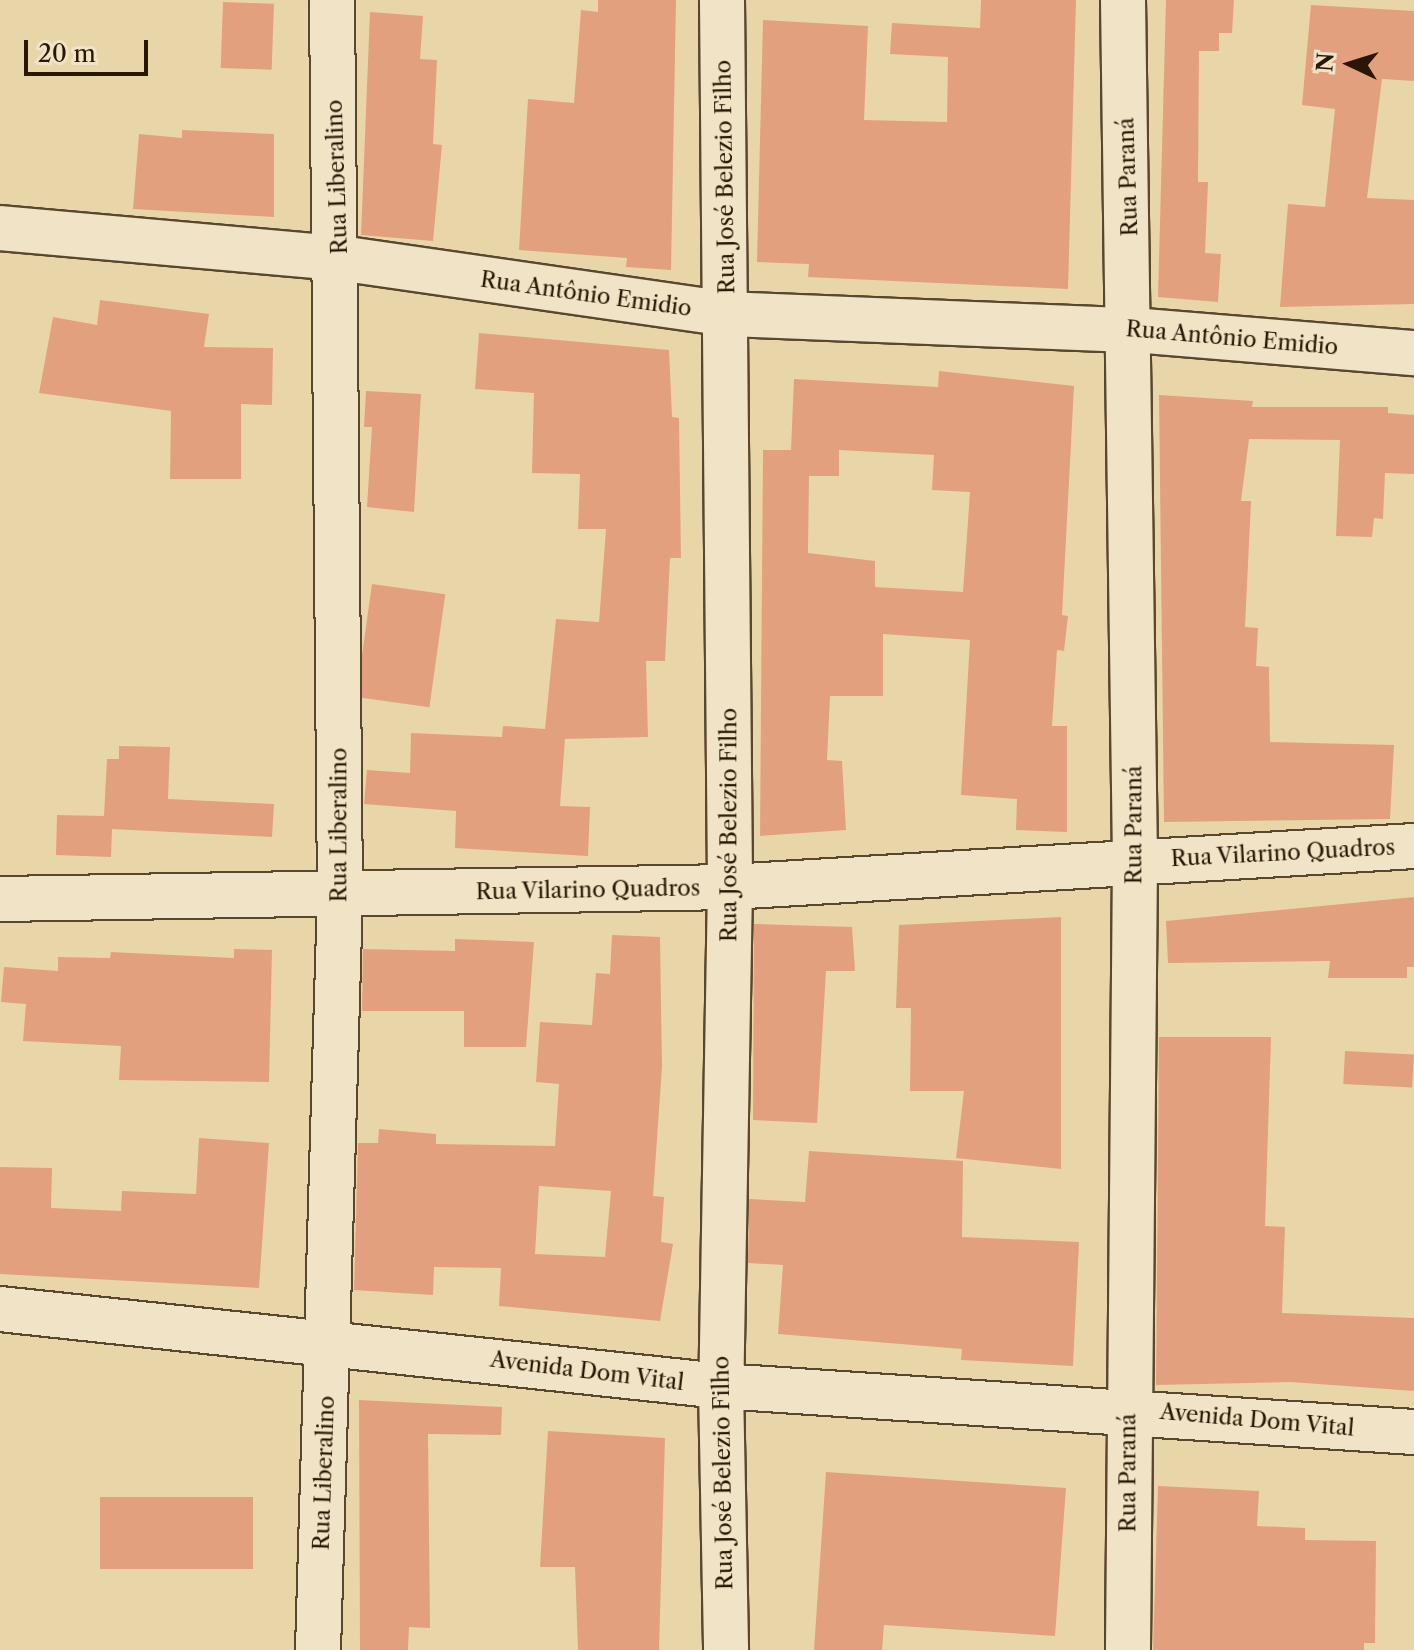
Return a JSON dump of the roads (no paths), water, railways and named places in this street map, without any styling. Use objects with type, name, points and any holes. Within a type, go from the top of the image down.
[{"type":"street","name":"Rua Liberalino","points":[[318,1650],[340,896],[339,258],[332,0]]},
{"type":"street","name":"Rua José Belezio Filho","points":[[722,0],[730,887],[721,1386],[726,1650]]},
{"type":"street","name":"Rua Paraná","points":[[1123,0],[1132,330],[1135,861],[1128,1650]]},
{"type":"street","name":"Rua Antônio Emidio","points":[[0,228],[339,258],[727,314],[1132,330],[1414,353]]},
{"type":"street","name":"Rua Vilarino Quadros","points":[[0,899],[340,896],[730,887],[1414,846]]},
{"type":"street","name":"Avenida Dom Vital","points":[[0,1309],[329,1341],[721,1386],[1128,1410],[1414,1432]]}]
